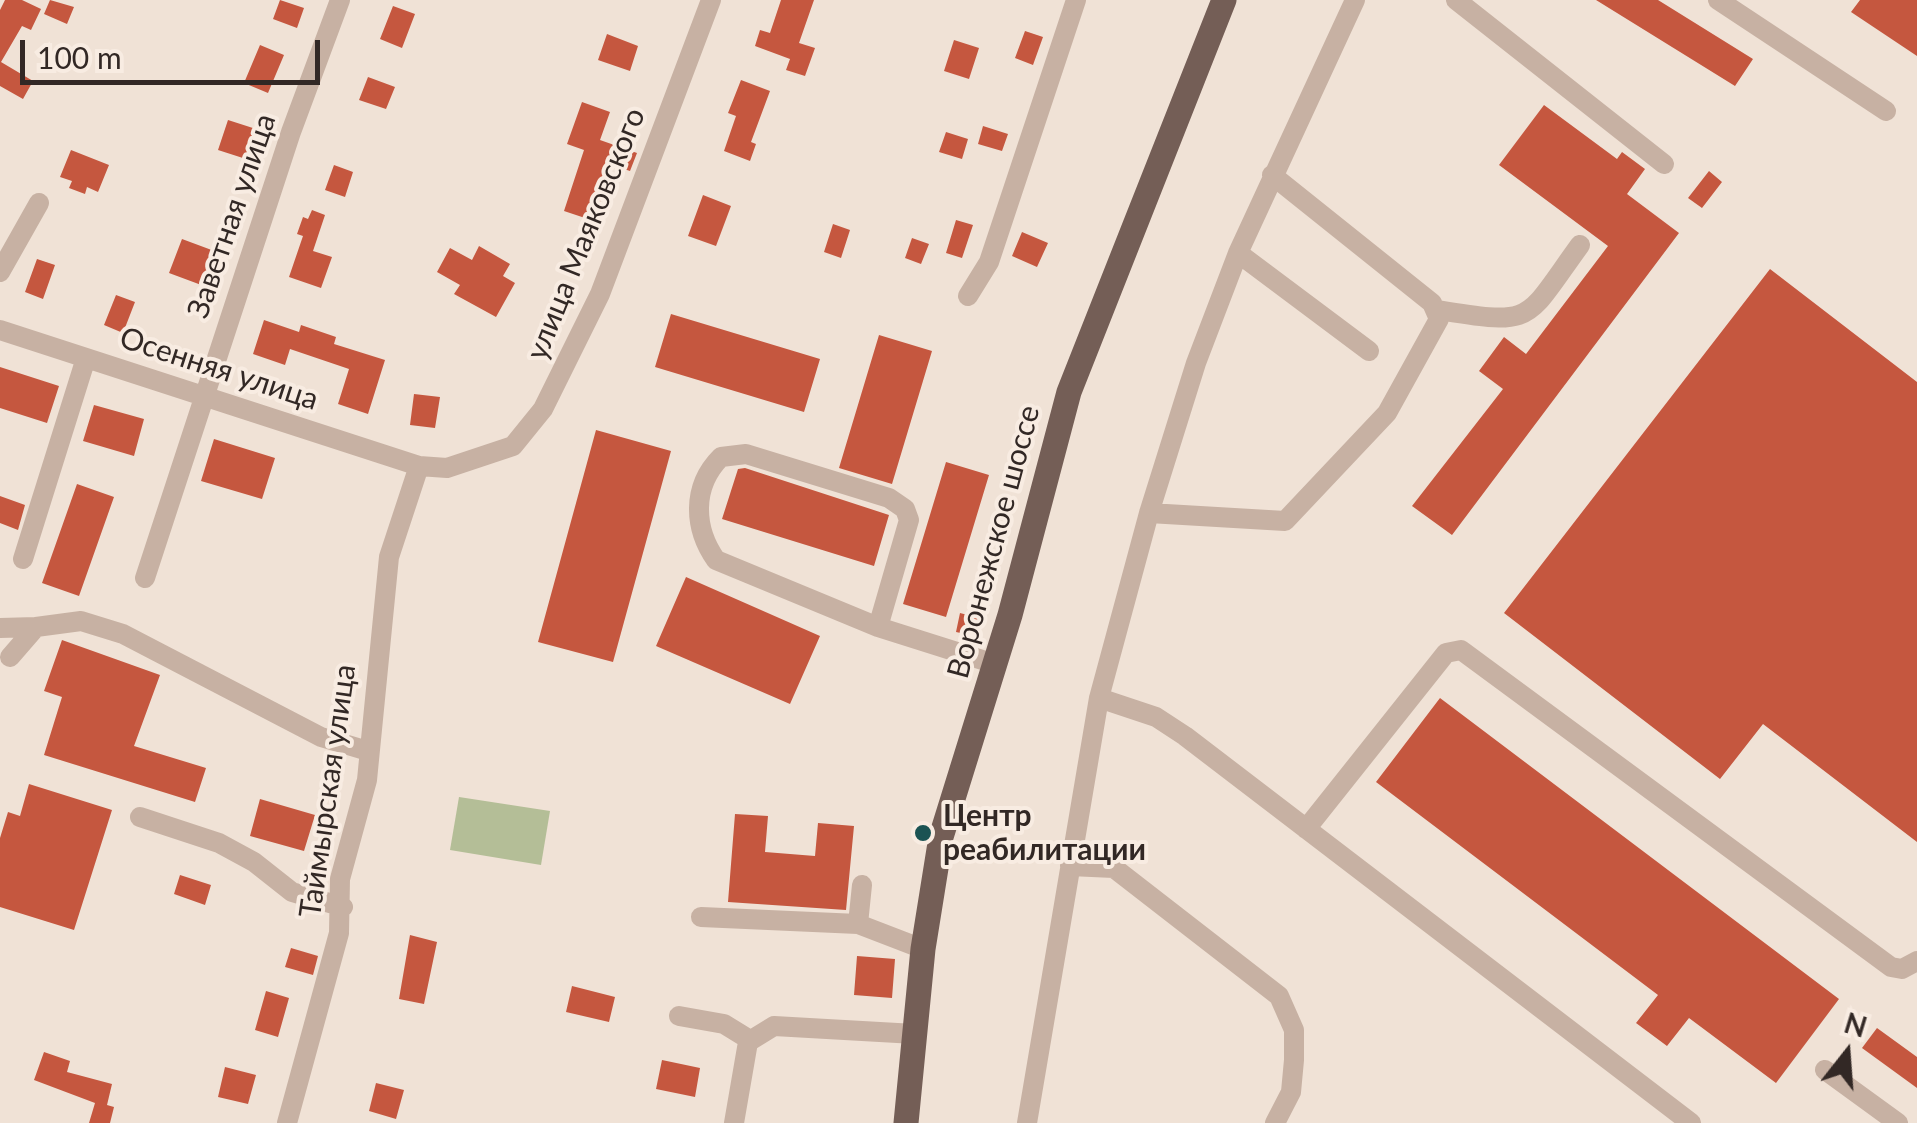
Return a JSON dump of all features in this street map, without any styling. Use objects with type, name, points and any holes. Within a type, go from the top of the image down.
[{"type":"main road","name":"Воронежское шоссе","points":[[906,1123],[924,949],[941,837],[995,664],[1074,377],[1224,0]]},
{"type":"street","name":"Заветная улица","points":[[146,578],[196,434],[204,395],[340,0]]},
{"type":"street","name":"улица Маяковского","points":[[512,446],[542,409],[600,294],[711,0]]},
{"type":"street","points":[[968,296],[988,262],[1076,0]]},
{"type":"street","points":[[1027,1123],[1100,698],[1149,513],[1196,363],[1238,253],[1354,0]]},
{"type":"street","points":[[1456,0],[1664,164]]},
{"type":"street","points":[[1718,0],[1886,111]]},
{"type":"street","points":[[1272,175],[1438,310],[1518,318],[1534,308],[1580,244]]},
{"type":"street","points":[[0,272],[39,202]]},
{"type":"street","points":[[1238,253],[1369,350]]},
{"type":"street","points":[[1149,513],[1285,521],[1388,412],[1439,320],[1438,310]]},
{"type":"street","name":"Осенняя улица","points":[[0,330],[418,466]]},
{"type":"street","points":[[23,560],[86,358]]},
{"type":"street","points":[[418,466],[448,468],[512,446],[538,444]]},
{"type":"street","points":[[878,627],[909,520],[905,508],[890,498],[746,454],[721,457],[709,474],[698,506],[702,540],[716,560],[878,627],[995,664]]},
{"type":"street","name":"Таймырская улица","points":[[287,1123],[343,907],[340,879],[366,780],[390,557],[418,466]]},
{"type":"street","points":[[0,628],[81,621],[123,634],[321,737],[368,751]]},
{"type":"street","points":[[10,657],[36,626]]},
{"type":"street","points":[[1306,829],[1446,653],[1461,650],[1891,968],[1902,969],[1917,960]]},
{"type":"street","points":[[1100,698],[1156,717],[1691,1123]]},
{"type":"street","points":[[140,817],[218,843],[254,862],[292,892],[343,907]]},
{"type":"street","points":[[1070,866],[1114,868],[1279,996],[1294,1030],[1294,1060],[1290,1092],[1274,1123]]},
{"type":"street","points":[[858,924],[862,884]]},
{"type":"street","points":[[701,917],[858,924],[924,949]]},
{"type":"street","points":[[680,1016],[724,1024],[750,1040]]},
{"type":"street","points":[[734,1123],[750,1040],[774,1026],[914,1034]]},
{"type":"street","points":[[1825,1070],[1886,1119]]},
{"type":"green space","points":[[459,797],[550,811],[541,865],[450,850]]},
{"type":"building","points":[[5,0],[22,0],[41,9],[31,30],[22,26],[1,62],[33,81],[23,99],[0,86],[0,10]]},
{"type":"building","points":[[50,0],[74,7],[67,24],[44,14]]},
{"type":"building","points":[[280,0],[304,8],[297,28],[273,19]]},
{"type":"building","points":[[781,0],[814,0],[799,43],[815,48],[805,76],[786,70],[790,59],[755,46],[760,30],[770,33]]},
{"type":"building","points":[[1596,0],[1658,0],[1753,59],[1735,86]]},
{"type":"building","points":[[1860,0],[1917,0],[1917,56],[1851,12]]},
{"type":"building","points":[[393,6],[415,14],[402,48],[380,39]]},
{"type":"building","points":[[1025,31],[1043,37],[1033,65],[1015,58]]},
{"type":"building","points":[[607,34],[638,46],[630,71],[598,60]]},
{"type":"building","points":[[954,40],[979,48],[969,79],[944,71]]},
{"type":"building","points":[[260,45],[284,55],[268,93],[244,83]]},
{"type":"building","points":[[368,77],[395,87],[386,109],[359,100]]},
{"type":"building","points":[[741,80],[770,91],[751,142],[756,144],[750,161],[724,151],[736,116],[728,113]]},
{"type":"building","points":[[582,102],[610,112],[600,140],[637,153],[630,171],[612,165],[594,221],[564,211],[584,150],[567,144]]},
{"type":"building","points":[[1544,105],[1617,159],[1622,152],[1645,169],[1627,194],[1679,233],[1452,535],[1412,506],[1503,389],[1479,371],[1504,337],[1526,354],[1608,246],[1499,165]]},
{"type":"building","points":[[228,120],[256,129],[246,159],[218,150]]},
{"type":"building","points":[[983,126],[1008,134],[1002,151],[978,144]]},
{"type":"building","points":[[946,132],[968,139],[962,159],[939,152]]},
{"type":"building","points":[[71,150],[109,165],[98,192],[87,187],[85,194],[69,188],[72,181],[60,177]]},
{"type":"building","points":[[334,165],[353,172],[345,197],[325,190]]},
{"type":"building","points":[[1709,171],[1722,182],[1702,208],[1688,198]]},
{"type":"building","points":[[703,195],[731,206],[716,246],[688,236]]},
{"type":"building","points":[[312,210],[325,215],[313,251],[332,257],[321,288],[289,277],[303,236],[297,234],[303,217],[308,219]]},
{"type":"building","points":[[956,220],[973,225],[962,258],[946,253]]},
{"type":"building","points":[[833,224],[850,230],[841,258],[824,252]]},
{"type":"building","points":[[1022,232],[1048,243],[1037,267],[1012,256]]},
{"type":"building","points":[[912,238],[929,244],[921,264],[905,258]]},
{"type":"building","points":[[182,239],[217,252],[204,286],[169,273]]},
{"type":"building","points":[[479,246],[510,264],[503,276],[515,283],[496,317],[454,294],[460,285],[437,272],[450,248],[472,260]]},
{"type":"building","points":[[37,259],[55,265],[43,299],[25,292]]},
{"type":"building","points":[[1770,269],[1917,382],[1917,842],[1763,724],[1720,779],[1504,613]]},
{"type":"building","points":[[116,295],[135,302],[123,333],[104,325]]},
{"type":"building","points":[[671,314],[820,359],[804,412],[655,367]]},
{"type":"building","points":[[264,320],[299,332],[301,325],[336,337],[334,344],[385,360],[368,414],[338,404],[349,369],[290,349],[285,365],[253,354]]},
{"type":"building","points":[[879,335],[932,351],[892,484],[839,468]]},
{"type":"building","points":[[0,367],[59,386],[47,423],[0,408]]},
{"type":"building","points":[[414,394],[440,397],[435,428],[410,425]]},
{"type":"building","points":[[94,405],[144,419],[134,456],[83,441]]},
{"type":"building","points":[[596,430],[671,451],[613,662],[538,642]]},
{"type":"building","points":[[214,439],[275,458],[262,499],[201,481]]},
{"type":"building","points":[[946,462],[989,475],[946,617],[903,604]]},
{"type":"building","points":[[738,469],[889,515],[874,566],[722,519]]},
{"type":"building","points":[[77,484],[114,497],[79,596],[42,583]]},
{"type":"building","points":[[0,496],[25,505],[18,530],[0,523]]},
{"type":"building","points":[[686,577],[820,636],[790,704],[656,646]]},
{"type":"building","points":[[960,613],[983,619],[979,637],[956,632]]},
{"type":"building","points":[[62,640],[160,675],[134,746],[206,768],[195,802],[44,755],[62,697],[44,691]]},
{"type":"building","points":[[1440,698],[1839,999],[1776,1083],[1689,1018],[1667,1046],[1636,1023],[1658,995],[1376,782]]},
{"type":"building","points":[[29,784],[112,810],[74,930],[0,907],[0,838],[8,812],[20,816]]},
{"type":"building","points":[[260,799],[315,815],[304,851],[250,836]]},
{"type":"building","points":[[735,814],[768,816],[765,852],[815,856],[818,823],[854,826],[846,910],[728,902]]},
{"type":"building","points":[[180,875],[211,885],[205,905],[174,894]]},
{"type":"building","points":[[410,935],[437,942],[424,1004],[399,999]]},
{"type":"building","points":[[291,948],[318,956],[313,975],[285,967]]},
{"type":"building","points":[[857,956],[895,959],[892,998],[854,995]]},
{"type":"building","points":[[572,986],[615,997],[609,1022],[566,1012]]},
{"type":"building","points":[[266,991],[289,998],[278,1037],[255,1030]]},
{"type":"building","points":[[1877,1028],[1917,1057],[1917,1088],[1862,1048]]},
{"type":"building","points":[[44,1052],[70,1061],[67,1072],[112,1084],[107,1105],[114,1107],[110,1123],[89,1123],[95,1103],[34,1080]]},
{"type":"building","points":[[662,1060],[700,1068],[695,1097],[656,1089]]},
{"type":"building","points":[[225,1067],[256,1075],[248,1104],[218,1097]]},
{"type":"building","points":[[376,1083],[404,1090],[396,1119],[369,1111]]},
{"type":"place","name":"Центр реабилитации","points":[[923,833]]}]
